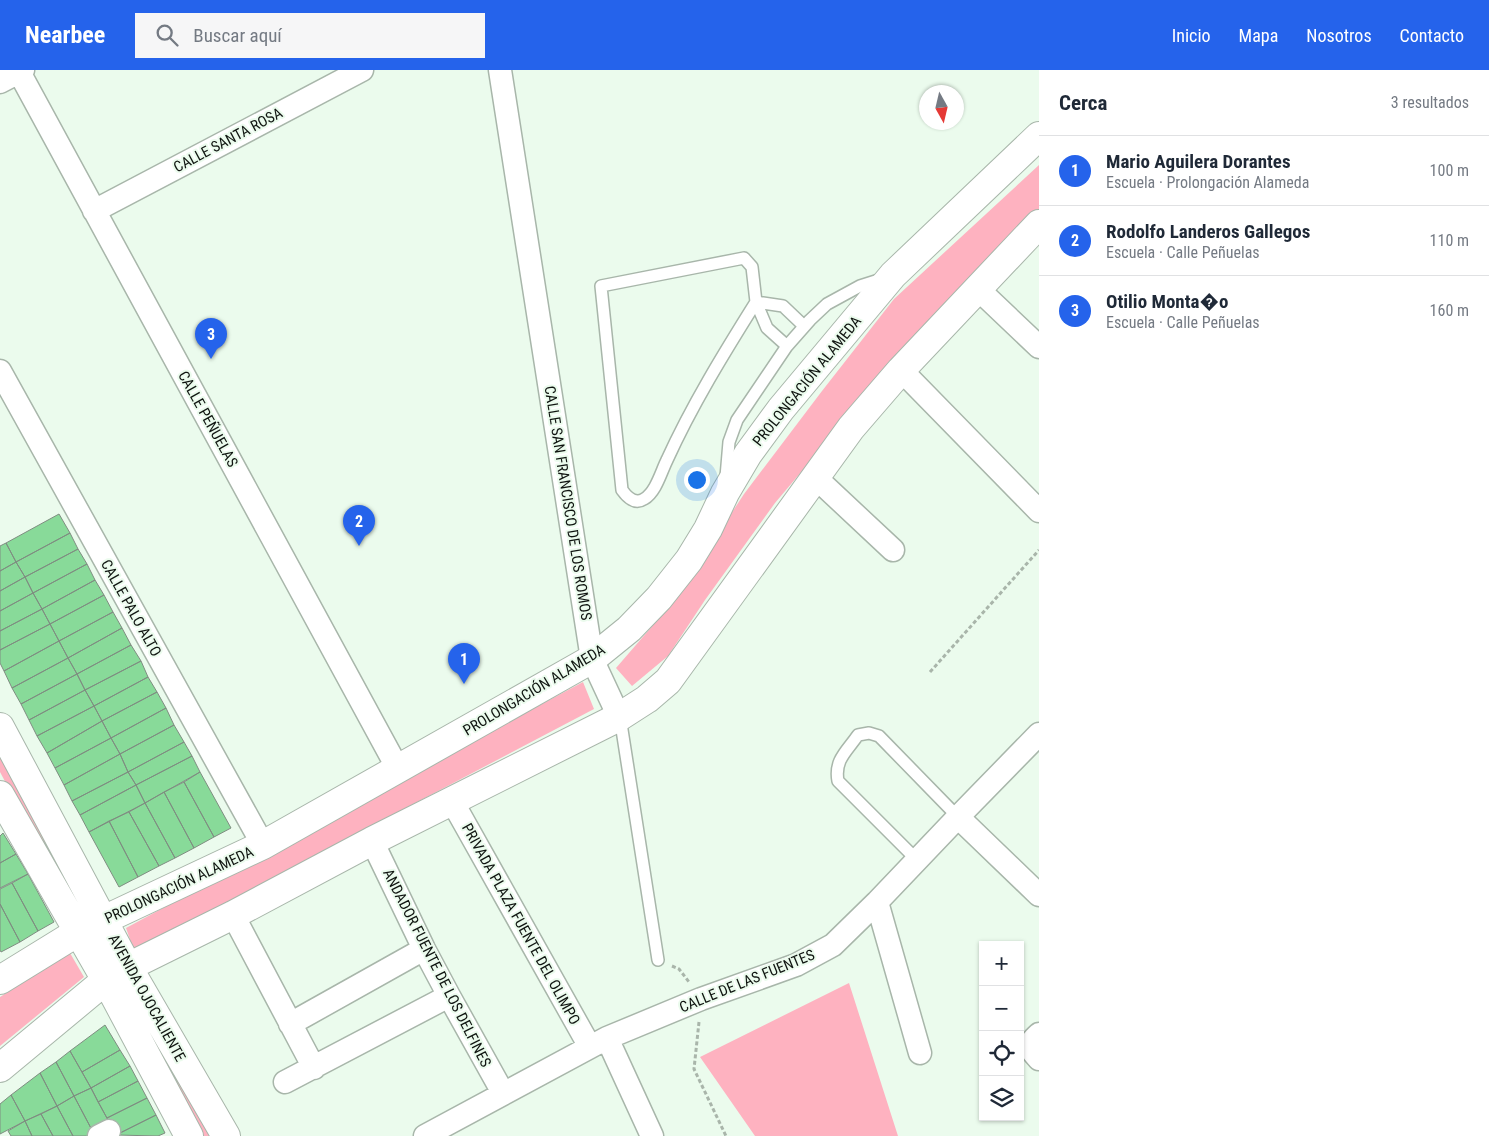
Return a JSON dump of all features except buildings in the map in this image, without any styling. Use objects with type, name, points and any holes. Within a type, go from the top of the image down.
[{"type":"main road","name":"PROLONGACIÓN ALAMEDA","points":[[0,980],[78,932],[263,845],[592,659],[629,629],[659,598],[689,560],[708,530],[725,493],[748,454],[781,409],[893,275],[1039,136]]},
{"type":"main road","points":[[0,1068],[117,974],[233,916],[372,841],[619,716],[648,699],[668,681],[851,428],[901,370],[1039,224]]},
{"type":"main road","name":"AVENIDA OJOCALIENTE","points":[[0,727],[104,920],[117,974],[189,1136]]},
{"type":"main road","name":"AVENIDA OJOCALIENTE","points":[[0,795],[78,932],[117,974],[226,1136]]},
{"type":"street","name":"CALLE SANTA ROSA","points":[[94,211],[362,70]]},
{"type":"street","name":"CALLE SAN FRANCISCO DE LOS ROMOS","points":[[500,70],[592,659],[619,716]]},
{"type":"street","name":"CALLE PEÑUELAS","points":[[15,74],[94,211],[398,769]]},
{"type":"street","points":[[978,289],[1039,347]]},
{"type":"street","points":[[901,370],[1039,511]]},
{"type":"street","name":"CALLE PALO ALTO","points":[[0,371],[263,845]]},
{"type":"street","points":[[815,477],[893,550]]},
{"type":"street","name":"CALLE DE LAS FUENTES","points":[[424,1136],[598,1043],[701,999],[796,965],[833,946],[878,902],[1039,734]]},
{"type":"street","name":"PRIVADA PLAZA FUENTE DEL OLIMPO","points":[[452,801],[598,1043],[651,1135]]},
{"type":"street","points":[[958,817],[1039,895]]},
{"type":"street","name":"ANDADOR FUENTE DE LOS DELFINES","points":[[372,841],[424,949],[503,1093]]},
{"type":"street","points":[[878,902],[920,1053]]},
{"type":"street","points":[[233,916],[314,1068]]},
{"type":"street","points":[[290,1024],[424,949]]},
{"type":"street","points":[[285,1082],[449,996]]},
{"type":"lane","points":[[756,302],[684,424],[652,492],[643,500],[636,501],[628,498],[622,490],[601,286],[744,258],[752,267],[756,302],[767,328],[788,346]]},
{"type":"lane","points":[[725,493],[729,442],[737,420],[788,346],[804,326],[827,304],[860,286],[893,275]]},
{"type":"lane","points":[[756,302],[783,306],[804,326]]},
{"type":"lane","name":"CALLE SAN FRANCISCO DE LOS ROMOS","points":[[619,716],[658,960]]},
{"type":"lane","points":[[917,860],[838,781],[836,772],[838,763],[858,735],[869,733],[879,736],[958,817]]},
{"type":"path","points":[[930,672],[1039,550]]},
{"type":"path","points":[[658,960],[679,969],[701,999],[694,1069],[726,1136]]},
{"type":"shaded area","points":[[1039,165],[1039,211],[899,356],[775,503],[705,600],[668,656],[632,686],[616,668],[674,601],[744,494],[822,391],[894,299]]},
{"type":"shaded area","points":[[583,682],[594,709],[134,951],[126,928]]},
{"type":"shaded area","points":[[0,744],[90,912],[78,918],[0,772]]},
{"type":"shaded area","points":[[70,953],[84,977],[0,1046],[0,997]]},
{"type":"shaded area","points":[[849,983],[898,1136],[755,1136],[700,1057]]},
{"type":"shaded area","points":[[129,985],[213,1136],[199,1136],[120,988]]},
{"type":"place","name":"Otilio Monta�o","points":[[211,359]]},
{"type":"place","name":"Rodolfo Landeros Gallegos","points":[[359,546]]},
{"type":"place","name":"Mario Aguilera Dorantes","points":[[464,684]]}]
